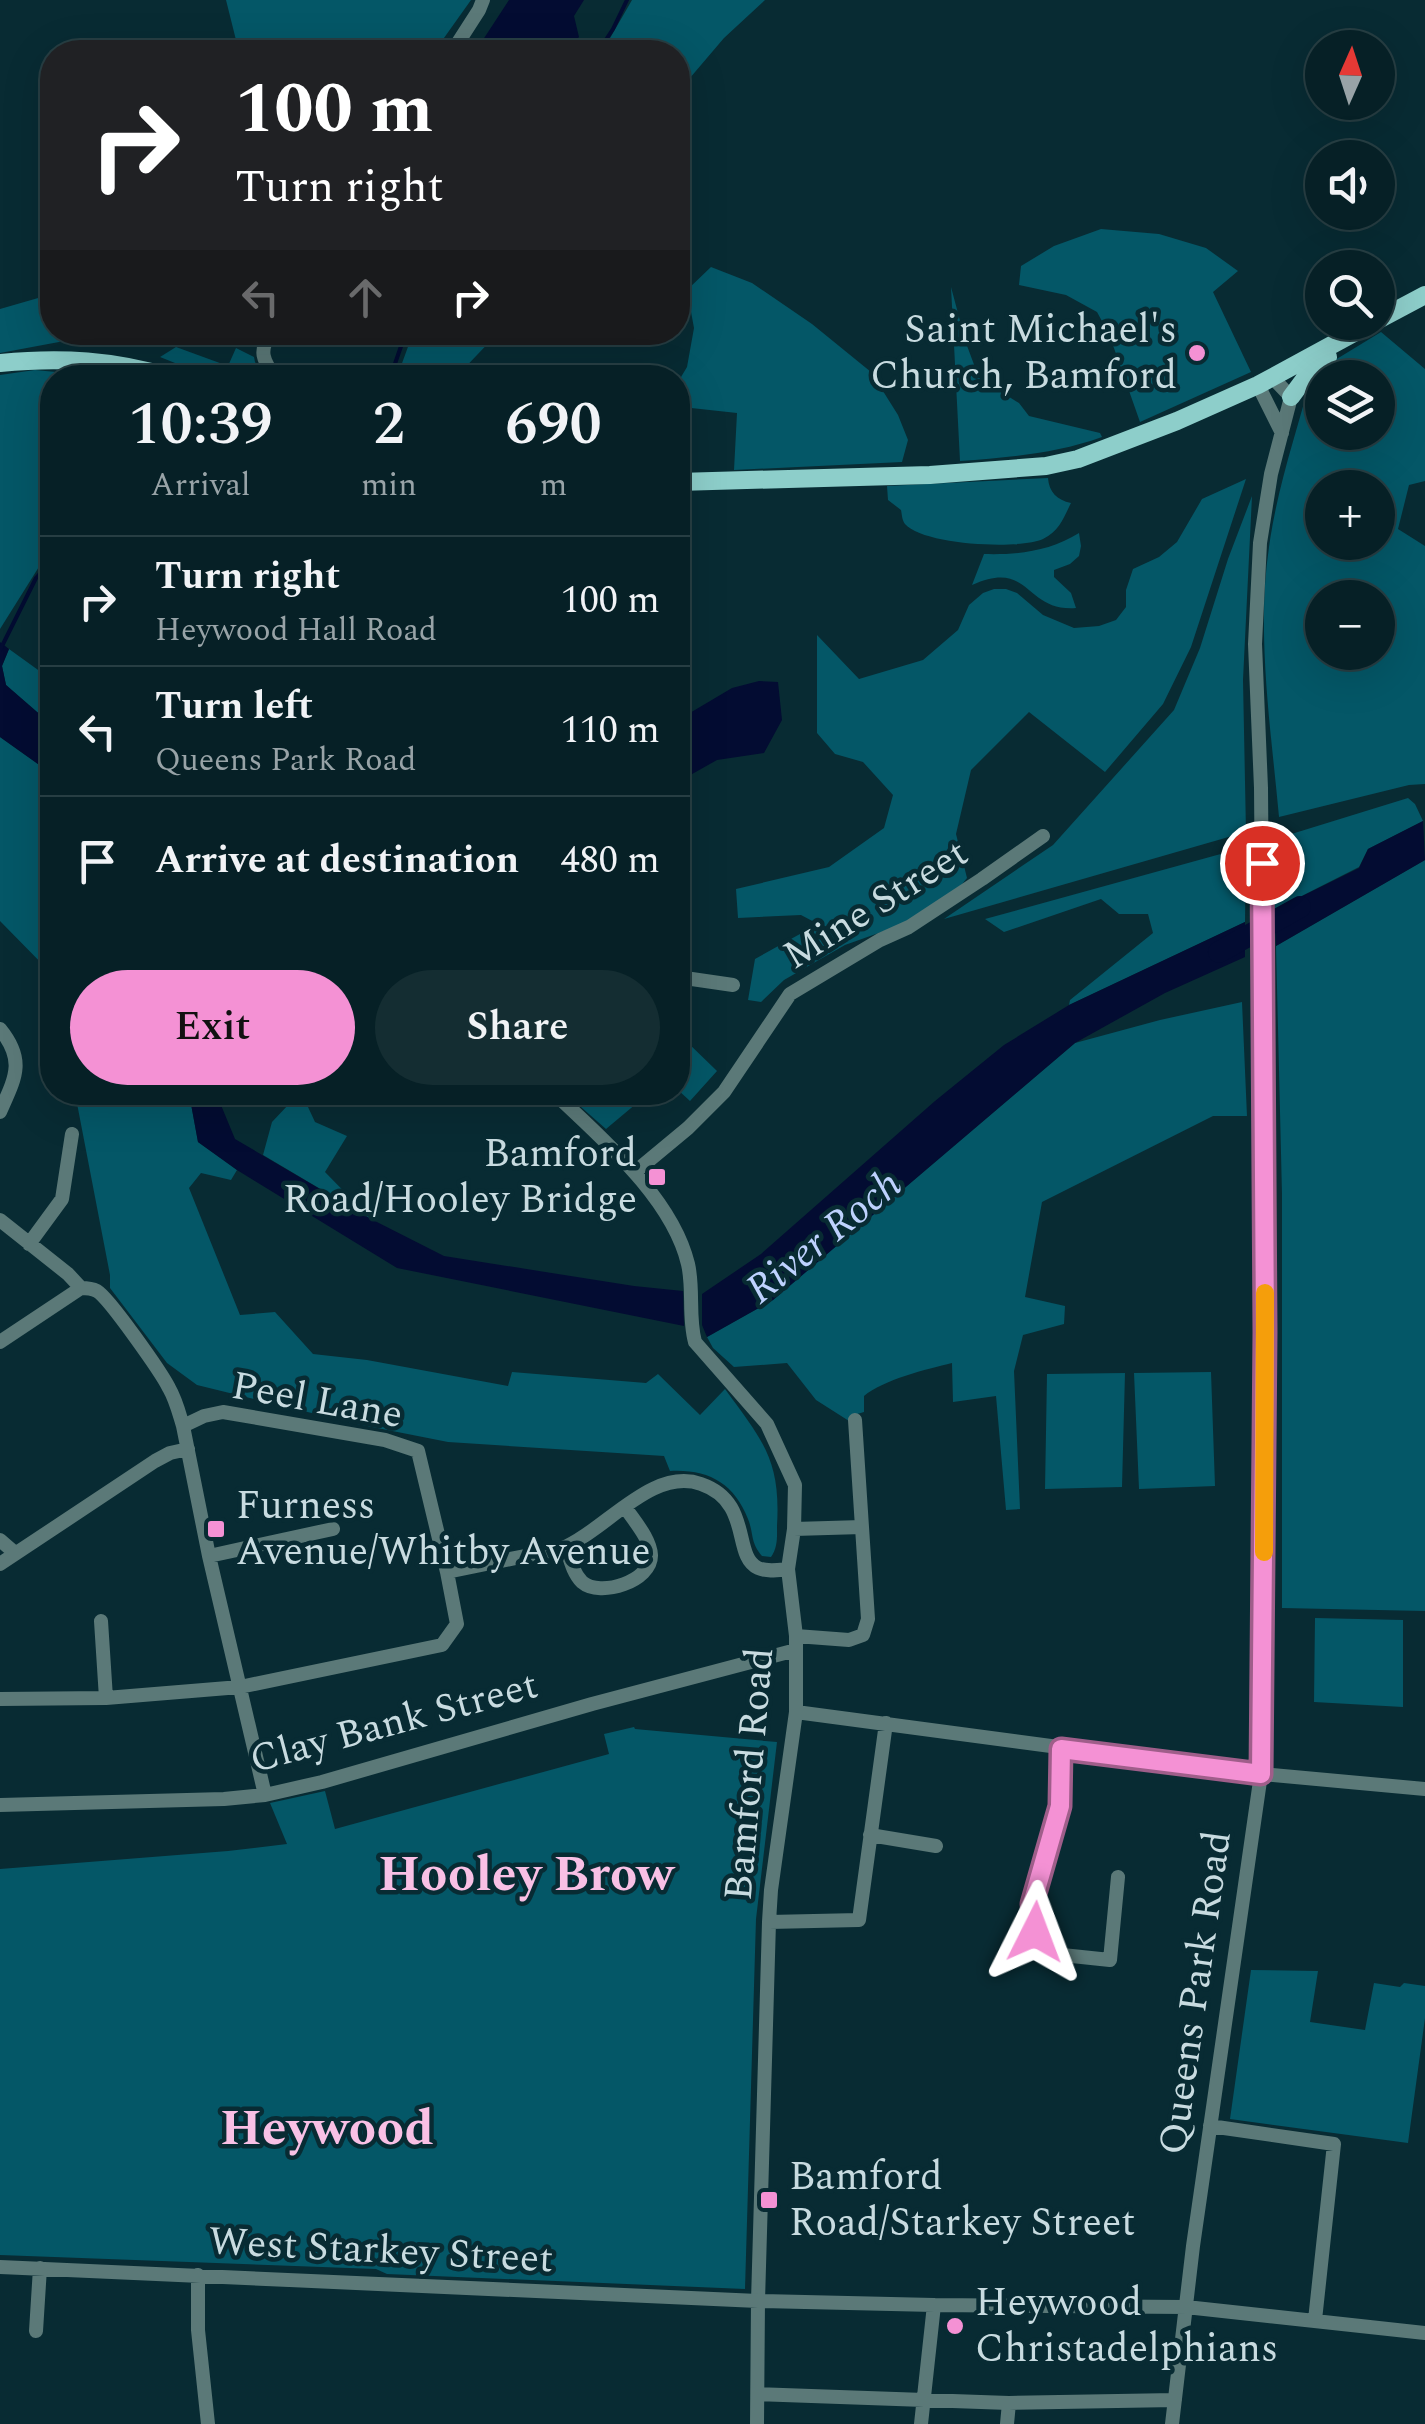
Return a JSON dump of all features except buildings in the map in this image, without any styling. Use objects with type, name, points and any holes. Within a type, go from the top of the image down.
[{"type":"main road","points":[[1395,311],[1425,295]]},
{"type":"main road","points":[[690,482],[1046,466],[1078,459],[1177,421],[1265,381],[1341,340]]},
{"type":"main road","points":[[1292,397],[1311,370],[1356,340]]},
{"type":"main road","points":[[0,362],[50,358],[122,365]]},
{"type":"street","points":[[460,40],[483,0]]},
{"type":"street","points":[[1265,381],[1292,397]]},
{"type":"street","points":[[1265,381],[1282,433]]},
{"type":"street","name":"Queens Park Road","points":[[1172,2424],[1261,1774],[1265,1332],[1261,788],[1255,644],[1271,474],[1292,397]]},
{"type":"street","name":"Mine Street","points":[[635,1172],[724,1092],[790,994],[909,926],[1044,836]]},
{"type":"street","points":[[690,978],[733,985]]},
{"type":"street","points":[[0,1030],[14,1051],[17,1065],[0,1112]]},
{"type":"street","name":"Bamford Road","points":[[566,1105],[635,1172],[673,1228],[687,1260],[695,1342],[766,1424],[795,1486],[788,1569],[796,1643],[796,1712],[769,1922],[757,2424]]},
{"type":"street","points":[[29,1244],[62,1200],[72,1134]]},
{"type":"street","name":"Peel Lane","points":[[0,1220],[81,1288],[98,1292],[110,1304],[168,1386],[182,1426],[223,1412],[385,1440],[418,1451],[447,1572]]},
{"type":"street","points":[[0,1342],[81,1288]]},
{"type":"street","points":[[794,1529],[862,1526],[856,1420]]},
{"type":"street","points":[[182,1426],[265,1795]]},
{"type":"street","points":[[0,1564],[154,1461],[188,1449]]},
{"type":"street","points":[[0,1699],[106,1698],[240,1687],[442,1645],[457,1624],[447,1572],[566,1547],[657,1486],[698,1483],[722,1496],[740,1526],[744,1554],[752,1564],[766,1570],[788,1569]]},
{"type":"street","points":[[566,1547],[574,1571],[589,1586],[609,1588],[636,1579],[650,1564],[651,1554],[625,1507]]},
{"type":"street","name":"Clay Bank Street","points":[[0,1805],[265,1795],[322,1782],[796,1643],[848,1640],[862,1635],[868,1619],[862,1526]]},
{"type":"street","points":[[209,1556],[334,1529]]},
{"type":"street","points":[[0,1540],[16,1553]]},
{"type":"street","points":[[101,1621],[106,1698]]},
{"type":"street","points":[[796,1712],[1261,1774],[1425,1789]]},
{"type":"street","points":[[769,1922],[860,1920],[886,1722]]},
{"type":"street","points":[[1061,1749],[1060,1806],[1032,1904],[1035,1932],[1053,1954],[1110,1960],[1118,1877]]},
{"type":"street","points":[[870,1835],[936,1846]]},
{"type":"street","points":[[1210,2126],[1334,2144],[1315,2320]]},
{"type":"street","name":"West Starkey Street","points":[[0,2267],[758,2300],[1186,2307],[1425,2333]]},
{"type":"street","points":[[36,2330],[40,2268]]},
{"type":"street","points":[[198,2275],[198,2330],[208,2424]]},
{"type":"street","points":[[921,2424],[934,2305]]},
{"type":"street","points":[[758,2394],[1009,2402],[1175,2400]]},
{"type":"street","points":[[1007,2424],[1009,2402]]},
{"type":"shaded area","points":[[226,0],[471,0],[443,40],[236,40]]},
{"type":"shaded area","points":[[632,0],[765,0],[724,38],[690,78],[690,40],[609,40]]},
{"type":"shaded area","points":[[1101,229],[1159,234],[1206,248],[1238,271],[1213,292],[1251,372],[1140,422],[1109,334],[1097,312],[1066,295],[1019,285],[1021,266],[1054,246]]},
{"type":"shaded area","points":[[711,267],[752,283],[812,324],[871,372],[898,415],[908,440],[902,462],[734,470],[737,413],[690,408],[687,365],[694,328],[690,287]]},
{"type":"shaded area","points":[[951,287],[979,378],[1019,403],[1029,416],[1100,433],[1102,437],[1049,451],[960,461]]},
{"type":"shaded area","points":[[40,297],[43,345],[0,353],[0,309]]},
{"type":"shaded area","points":[[1368,340],[1391,340],[1425,369],[1425,481],[1409,485],[1398,529],[1425,546],[1425,784],[1279,817],[1266,682],[1264,614],[1269,547],[1305,399],[1305,450],[1395,450],[1395,360],[1335,360]]},
{"type":"shaded area","points":[[408,345],[487,345],[467,365],[401,365]]},
{"type":"shaded area","points":[[176,347],[225,365],[180,365],[160,357]]},
{"type":"shaded area","points":[[236,348],[254,357],[257,365],[228,365]]},
{"type":"shaded area","points":[[40,370],[40,565],[0,629],[0,375]]},
{"type":"shaded area","points":[[1048,478],[1055,495],[1071,503],[1053,532],[1031,542],[972,544],[931,537],[905,524],[901,510],[888,500],[887,486]]},
{"type":"shaded area","points":[[1246,479],[1191,647],[1163,704],[1105,772],[1029,712],[971,770],[956,834],[967,878],[959,888],[901,925],[845,945],[784,980],[761,1002],[748,1000],[755,959],[818,924],[801,915],[738,918],[736,889],[829,867],[884,828],[893,795],[863,762],[835,754],[817,733],[817,635],[859,679],[923,660],[958,630],[969,605],[994,589],[1017,593],[1043,615],[1074,628],[1116,620],[1126,607],[1126,590],[1133,569],[1159,557],[1177,542],[1202,499]]},
{"type":"shaded area","points":[[1252,496],[1243,680],[1246,832],[944,919],[1053,845],[1174,710],[1200,648]]},
{"type":"shaded area","points":[[1079,533],[1079,556],[1054,570],[1054,577],[1071,593],[1076,608],[1046,602],[1017,581],[1006,578],[991,578],[972,585],[984,554],[1034,551]]},
{"type":"shaded area","points":[[9,649],[40,671],[40,715],[6,685],[2,666]]},
{"type":"shaded area","points":[[0,737],[40,765],[40,962],[0,921]]},
{"type":"shaded area","points":[[1408,798],[1423,821],[1368,849],[1359,867],[1274,910],[1272,840]]},
{"type":"shaded area","points":[[1246,847],[1245,922],[1069,1005],[1070,1000],[1153,933],[1148,914],[1119,914],[1101,899],[1004,932],[985,919]]},
{"type":"shaded area","points":[[1425,860],[1425,1611],[1282,1608],[1282,1194],[1276,946]]},
{"type":"shaded area","points":[[1242,1002],[1247,1116],[1213,1116],[1042,1202],[1025,1297],[1065,1306],[1064,1324],[1023,1335],[1014,1371],[1020,1509],[1006,1510],[996,1396],[953,1402],[952,1363],[872,1390],[864,1396],[864,1412],[849,1421],[816,1400],[787,1363],[734,1367],[713,1348],[707,1337],[773,1300],[1075,1043]]},
{"type":"shaded area","points":[[690,1045],[717,1071],[690,1101]]},
{"type":"shaded area","points":[[77,1105],[191,1105],[198,1142],[237,1170],[231,1180],[201,1173],[189,1188],[240,1315],[275,1312],[313,1354],[508,1386],[512,1372],[646,1383],[658,1374],[700,1415],[725,1389],[759,1437],[772,1467],[777,1503],[775,1549],[771,1557],[758,1551],[748,1519],[727,1487],[708,1476],[670,1471],[664,1456],[448,1442],[197,1385],[167,1363],[110,1288]]},
{"type":"shaded area","points":[[288,1105],[308,1107],[315,1122],[347,1136],[325,1172],[371,1219],[263,1155],[272,1122]]},
{"type":"shaded area","points":[[579,1105],[635,1105],[606,1129]]},
{"type":"shaded area","points":[[1211,1372],[1215,1486],[1139,1489],[1134,1373]]},
{"type":"shaded area","points":[[1125,1373],[1122,1487],[1045,1489],[1047,1374]]},
{"type":"shaded area","points":[[1315,1618],[1403,1620],[1403,1707],[1314,1702]]},
{"type":"shaded area","points":[[634,1727],[777,1742],[756,1919],[745,2289],[387,2274],[376,2269],[0,2255],[0,1869],[287,1844],[270,1803],[325,1791],[335,1829],[609,1754],[604,1734]]},
{"type":"shaded area","points":[[1251,1970],[1318,1971],[1310,2022],[1365,2030],[1374,1983],[1425,1986],[1425,2018],[1408,2143],[1230,2119]]},
{"type":"water","points":[[509,0],[584,0],[574,16],[579,37],[576,40],[483,40]]},
{"type":"water","points":[[0,642],[9,649],[2,666],[6,685],[40,715],[40,765],[0,737]]},
{"type":"water","points":[[759,681],[778,682],[782,720],[764,753],[717,760],[690,775],[690,713],[732,688]]},
{"type":"water","points":[[1423,821],[1425,860],[1276,946],[1274,910],[1359,868],[1368,849]]},
{"type":"water","points":[[1245,922],[1245,957],[1165,993],[1075,1043],[773,1300],[707,1337],[702,1325],[702,1294],[761,1254],[1004,1045],[1069,1005]]},
{"type":"water","points":[[191,1105],[221,1105],[235,1139],[371,1219],[444,1256],[683,1291],[684,1326],[397,1268],[198,1142]]},
{"type":"waterway","points":[[606,40],[627,0]]},
{"type":"waterway","points":[[395,365],[401,345]]},
{"type":"waterway","points":[[0,650],[40,574]]},
{"type":"waterway","name":"River Roch","points":[[1219,952],[1300,907]]},
{"type":"slow traffic","points":[[1264,1552],[1265,1293]]},
{"type":"place","name":"Saint Michael's Church, Bamford","points":[[1197,353]]},
{"type":"place","name":"Bamford Road/Hooley Bridge","points":[[657,1177]]},
{"type":"place","name":"Furness Avenue/Whitby Avenue","points":[[216,1529]]},
{"type":"place","name":"Bamford Road/Starkey Street","points":[[769,2200]]},
{"type":"place","name":"Heywood Christadelphians","points":[[955,2326]]},
{"type":"district","name":"Hooley Brow","points":[[526,1875]]},
{"type":"district","name":"Heywood","points":[[327,2129]]},
{"type":"route","points":[[1035,1932],[1032,1904],[1060,1806],[1061,1749],[1261,1774],[1265,1332],[1262,863]]}]
